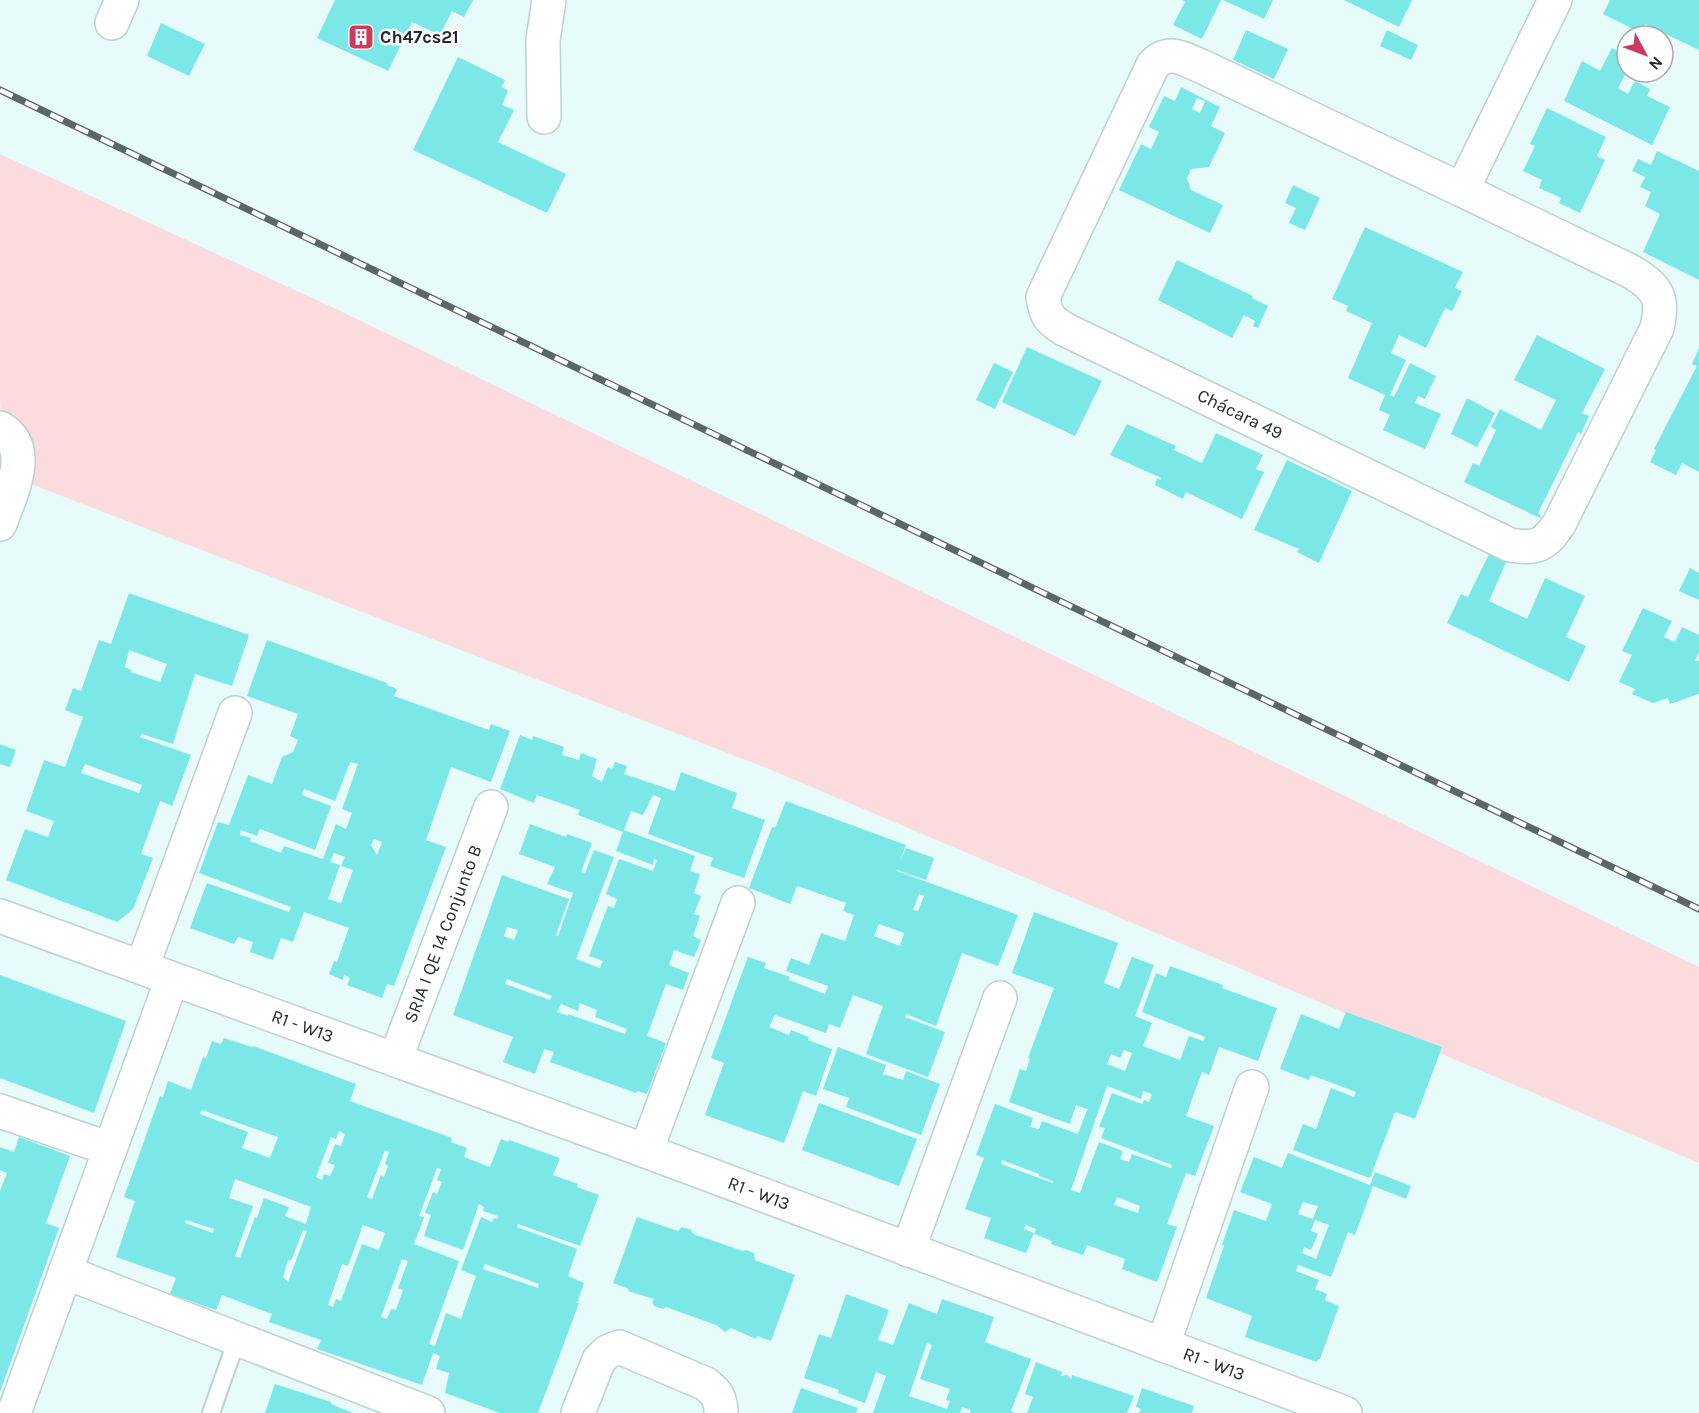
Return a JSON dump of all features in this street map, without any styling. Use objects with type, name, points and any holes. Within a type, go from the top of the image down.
[{"type":"street","points":[[544,117],[543,40],[549,0]]},
{"type":"street","points":[[1462,190],[1555,0]]},
{"type":"street","name":"Chácara 49","points":[[1171,55],[1203,67],[1462,190],[1632,272],[1644,279],[1658,294],[1661,312],[1657,328],[1559,524],[1550,537],[1540,545],[1525,547],[1510,545],[1064,329],[1052,321],[1046,312],[1043,297],[1153,64],[1161,57],[1171,55]]},
{"type":"street","points":[[0,428],[14,441],[18,455],[18,470],[0,524]]},
{"type":"street","points":[[142,967],[235,713]]},
{"type":"street","name":"SRIA I QE 14 Conjunto B","points":[[395,1060],[491,807]]},
{"type":"street","points":[[646,1151],[738,903]]},
{"type":"street","name":"R1 - W13","points":[[0,916],[646,1151],[1345,1413]]},
{"type":"street","points":[[14,1413],[172,979]]},
{"type":"street","points":[[908,1250],[1000,998]]},
{"type":"street","points":[[1163,1345],[1252,1087]]},
{"type":"street","points":[[0,1111],[110,1149]]},
{"type":"street","points":[[65,1272],[428,1413]]},
{"type":"street","points":[[578,1413],[599,1360],[607,1352],[619,1347],[706,1384],[716,1392],[721,1402],[721,1413]]},
{"type":"lane","points":[[211,1413],[237,1339]]},
{"type":"shaded area","points":[[0,154],[336,309],[1699,967],[1699,1163],[769,769],[5,474],[0,401]]},
{"type":"building","name":"Ch47cs21","points":[[335,0],[473,0],[464,17],[452,11],[440,35],[412,22],[388,71],[317,38]]},
{"type":"building","points":[[1182,0],[1221,0],[1202,39],[1173,25],[1185,2]]},
{"type":"building","points":[[1223,0],[1273,0],[1264,19]]},
{"type":"building","points":[[1344,0],[1412,0],[1399,27]]},
{"type":"building","points":[[1610,0],[1699,0],[1699,50],[1675,38],[1675,24],[1623,24],[1603,14]]},
{"type":"building","points":[[161,23],[205,44],[189,76],[147,56]]},
{"type":"building","points":[[1246,30],[1288,49],[1274,79],[1233,60]]},
{"type":"building","points":[[1387,30],[1418,45],[1411,60],[1380,46]]},
{"type":"building","points":[[1612,48],[1615,50],[1615,84],[1620,84],[1618,88],[1628,94],[1633,84],[1641,84],[1650,89],[1647,96],[1670,107],[1652,145],[1564,101],[1582,61],[1600,71]]},
{"type":"building","points":[[458,57],[505,80],[502,87],[508,91],[502,105],[514,110],[498,142],[566,174],[547,213],[413,150]]},
{"type":"building","points":[[1181,87],[1220,107],[1211,126],[1225,133],[1209,167],[1191,169],[1187,178],[1191,190],[1223,205],[1210,233],[1119,190],[1141,144],[1151,149],[1159,132],[1149,127],[1164,96],[1175,101]],"holes":[[[1197,98],[1205,101],[1200,113],[1192,109]]]},
{"type":"building","points":[[1547,108],[1606,137],[1597,156],[1605,160],[1580,213],[1559,203],[1561,198],[1539,188],[1542,180],[1523,171],[1535,146],[1530,144]]},
{"type":"building","points":[[1657,151],[1699,171],[1699,280],[1643,252],[1660,214],[1645,206],[1651,192],[1640,187],[1645,177],[1632,171],[1638,159],[1651,165]]},
{"type":"building","points":[[1293,185],[1320,198],[1305,230],[1289,223],[1296,208],[1285,203]]},
{"type":"building","points":[[1365,227],[1463,272],[1455,288],[1462,291],[1452,311],[1445,308],[1426,348],[1399,335],[1391,353],[1406,360],[1390,395],[1394,397],[1410,363],[1436,376],[1425,399],[1418,396],[1415,403],[1441,414],[1425,449],[1383,430],[1390,415],[1379,410],[1385,395],[1348,378],[1372,323],[1346,311],[1348,306],[1332,299]]},
{"type":"building","points":[[1177,260],[1253,296],[1252,298],[1268,306],[1258,328],[1253,326],[1255,321],[1244,315],[1232,338],[1158,300]]},
{"type":"building","points":[[1537,335],[1605,369],[1582,413],[1589,416],[1581,434],[1578,432],[1538,513],[1540,518],[1464,482],[1473,463],[1479,466],[1496,430],[1491,427],[1500,409],[1541,430],[1556,400],[1514,380]]},
{"type":"building","points":[[1027,347],[1102,381],[1075,436],[1002,402]]},
{"type":"building","points":[[1699,348],[1699,472],[1682,463],[1676,475],[1650,462],[1656,450],[1654,449],[1697,366],[1692,364]]},
{"type":"building","points":[[994,363],[1013,372],[995,409],[976,400]]},
{"type":"building","points":[[1467,398],[1495,413],[1477,447],[1451,434]]},
{"type":"building","points":[[1127,424],[1176,446],[1174,450],[1202,463],[1216,433],[1263,455],[1256,469],[1264,472],[1242,519],[1186,492],[1183,499],[1155,485],[1157,478],[1160,480],[1161,478],[1110,455]]},
{"type":"building","points":[[1287,460],[1352,491],[1319,563],[1297,552],[1299,549],[1254,530]]},
{"type":"building","points":[[1490,552],[1507,560],[1489,601],[1527,619],[1545,578],[1585,596],[1566,637],[1586,646],[1569,682],[1447,623],[1461,594],[1468,597]]},
{"type":"building","points":[[1690,568],[1699,573],[1699,600],[1679,591]]},
{"type":"building","points":[[129,593],[249,635],[232,686],[195,674],[173,744],[142,734],[140,737],[191,755],[172,806],[160,801],[141,854],[153,858],[133,909],[117,922],[6,880],[25,829],[48,837],[54,821],[26,811],[44,760],[65,767],[83,717],[65,710],[73,688],[81,691],[99,640],[111,644]],"holes":[[[129,650],[167,664],[160,682],[131,672],[125,667]],[[85,764],[142,785],[139,793],[81,773]]]},
{"type":"building","points":[[1643,608],[1672,621],[1664,637],[1675,642],[1682,627],[1699,635],[1699,652],[1695,661],[1699,661],[1699,694],[1670,704],[1668,698],[1653,703],[1632,694],[1635,689],[1619,682],[1632,655],[1622,651]]},
{"type":"building","points":[[267,640],[387,683],[397,689],[394,696],[489,730],[491,724],[510,731],[491,782],[451,767],[426,840],[446,847],[394,986],[387,984],[382,998],[347,985],[350,978],[344,975],[343,980],[329,974],[334,961],[337,962],[349,928],[304,912],[293,942],[281,938],[273,960],[250,952],[253,942],[238,937],[234,944],[190,928],[207,883],[289,912],[291,907],[199,873],[218,822],[229,825],[248,775],[272,784],[282,757],[293,752],[298,740],[290,736],[298,714],[247,696]],"holes":[[[350,762],[358,764],[342,809],[352,813],[346,829],[336,824],[323,859],[284,846],[281,853],[240,835],[241,830],[257,836],[260,829],[315,850],[331,806],[302,795],[304,789],[335,801]],[[374,839],[382,842],[377,855],[371,845]],[[334,853],[345,857],[341,866],[353,870],[341,903],[328,899],[340,865],[330,862]]]},
{"type":"building","points":[[520,735],[532,740],[533,736],[564,747],[562,755],[579,760],[581,753],[597,759],[592,776],[602,782],[608,767],[612,769],[615,762],[627,766],[624,774],[675,791],[681,772],[737,793],[732,808],[765,820],[744,878],[710,866],[713,858],[648,834],[661,798],[653,795],[643,815],[631,811],[624,830],[695,856],[690,871],[700,874],[694,893],[701,896],[694,914],[700,916],[693,936],[701,940],[694,957],[674,950],[669,965],[689,973],[683,990],[666,984],[647,1036],[666,1043],[647,1094],[637,1091],[636,1093],[550,1062],[554,1052],[544,1049],[535,1074],[503,1062],[513,1037],[453,1015],[502,875],[569,899],[556,935],[558,936],[573,893],[547,884],[555,867],[519,854],[530,824],[566,837],[567,834],[592,843],[581,872],[585,873],[594,850],[614,857],[576,959],[600,968],[603,961],[589,956],[608,906],[614,908],[617,899],[606,894],[619,859],[653,871],[657,860],[654,859],[653,865],[616,851],[623,832],[578,815],[580,810],[537,795],[534,803],[500,789]],"holes":[[[507,927],[518,930],[514,940],[504,936]],[[507,979],[552,996],[550,1000],[505,984]],[[580,1003],[597,1010],[595,1017],[627,1029],[625,1034],[557,1012],[561,1004],[578,1011]]]},
{"type":"building","points":[[0,744],[16,750],[10,767],[0,764]]},
{"type":"building","points":[[786,801],[906,845],[900,861],[906,848],[934,858],[926,880],[897,871],[1018,915],[998,966],[962,953],[936,1026],[906,1014],[905,1017],[945,1032],[928,1077],[866,1054],[883,1006],[853,995],[840,1028],[829,1024],[826,1033],[775,1015],[769,1027],[789,1035],[791,1030],[809,1037],[808,1040],[832,1049],[816,1096],[803,1091],[784,1143],[705,1115],[724,1063],[711,1058],[748,957],[766,963],[764,968],[790,977],[789,980],[825,994],[828,986],[786,971],[791,958],[809,965],[821,933],[845,941],[854,915],[843,911],[846,903],[797,886],[790,904],[749,888],[772,827],[775,828]],"holes":[[[919,894],[924,896],[918,911],[913,910]],[[879,924],[904,933],[900,946],[874,936]]]},
{"type":"building","points":[[1034,912],[1118,943],[1104,983],[1119,989],[1132,957],[1154,965],[1135,1016],[1152,1023],[1143,1046],[1180,1060],[1189,1036],[1203,1041],[1205,1037],[1142,1012],[1156,973],[1166,977],[1170,966],[1277,1008],[1258,1061],[1219,1047],[1209,1075],[1202,1072],[1186,1116],[1214,1126],[1195,1176],[1186,1173],[1167,1224],[1177,1227],[1157,1282],[1122,1269],[1125,1259],[1087,1245],[1083,1255],[1051,1244],[1052,1241],[1034,1234],[1036,1229],[1026,1225],[1024,1229],[1034,1233],[1026,1253],[984,1238],[991,1218],[965,1209],[984,1158],[976,1155],[995,1104],[1033,1118],[1030,1127],[1039,1129],[1042,1121],[1078,1134],[1087,1110],[1089,1110],[1076,1105],[1070,1124],[1009,1102],[1020,1069],[1026,1071],[1030,1059],[1028,1058],[1054,988],[1012,973]],"holes":[[[1124,1050],[1132,1053],[1125,1071],[1107,1064],[1111,1054],[1120,1058]],[[1107,1086],[1141,1099],[1143,1091],[1152,1094],[1149,1102],[1144,1100],[1142,1104],[1112,1093],[1099,1127],[1105,1128],[1101,1138],[1172,1165],[1171,1168],[1132,1154],[1129,1162],[1120,1159],[1123,1151],[1099,1142],[1080,1193],[1071,1190]],[[1002,1160],[1039,1174],[1053,1183],[1001,1164]],[[1117,1197],[1140,1206],[1138,1213],[1114,1205]]]},
{"type":"building","points":[[0,975],[126,1021],[94,1113],[0,1078]]},
{"type":"building","points":[[1346,1012],[1442,1047],[1415,1119],[1395,1112],[1370,1178],[1293,1150],[1303,1124],[1316,1129],[1331,1088],[1354,1097],[1356,1092],[1311,1075],[1309,1080],[1280,1069],[1301,1014],[1339,1029]]},
{"type":"building","points":[[224,1038],[253,1046],[356,1084],[350,1101],[452,1138],[451,1142],[467,1148],[464,1157],[490,1167],[501,1139],[560,1158],[553,1175],[599,1195],[580,1246],[518,1224],[517,1227],[577,1249],[568,1276],[584,1283],[577,1303],[579,1303],[538,1413],[500,1413],[445,1393],[449,1373],[436,1369],[440,1356],[433,1353],[422,1385],[317,1349],[321,1340],[269,1322],[272,1314],[222,1295],[216,1310],[170,1294],[176,1278],[116,1257],[135,1201],[124,1197],[160,1096],[163,1097],[168,1081],[191,1090],[203,1057],[206,1058],[212,1041],[221,1044]],"holes":[[[202,1110],[278,1137],[270,1158],[242,1148],[248,1132],[200,1114]],[[339,1131],[345,1134],[341,1146],[335,1144],[328,1163],[335,1165],[330,1176],[324,1174],[322,1180],[316,1177],[331,1137],[336,1139]],[[385,1150],[389,1152],[385,1164],[388,1166],[384,1177],[381,1175],[372,1199],[367,1197]],[[437,1168],[441,1169],[437,1180],[442,1182],[437,1194],[433,1192],[425,1213],[431,1215],[424,1236],[463,1250],[479,1204],[484,1207],[483,1211],[498,1216],[492,1222],[481,1217],[461,1270],[476,1276],[461,1319],[446,1313],[435,1346],[429,1344],[459,1261],[414,1244],[424,1217],[419,1216]],[[235,1179],[311,1207],[306,1224],[285,1216],[289,1207],[264,1198],[240,1258],[235,1256],[253,1206],[229,1198]],[[186,1220],[214,1229],[213,1233],[185,1223]],[[363,1225],[385,1233],[379,1250],[362,1244],[341,1301],[336,1299],[333,1307],[328,1305],[342,1264],[348,1266]],[[303,1230],[307,1231],[288,1282],[283,1277],[288,1260],[291,1261]],[[402,1259],[408,1261],[398,1288],[403,1290],[396,1310],[391,1309],[387,1319],[381,1317]],[[485,1264],[539,1284],[538,1288],[483,1269]]]},
{"type":"building","points":[[838,1047],[886,1065],[883,1074],[903,1080],[906,1071],[940,1084],[921,1135],[846,1107],[849,1098],[823,1089]]},
{"type":"building","points":[[819,1103],[917,1139],[899,1186],[802,1150]]},
{"type":"building","points":[[19,1137],[70,1156],[46,1223],[59,1228],[0,1392],[0,1191],[7,1173],[0,1170],[0,1147],[14,1152]]},
{"type":"building","points":[[1288,1153],[1370,1185],[1375,1172],[1411,1186],[1406,1199],[1373,1186],[1355,1235],[1348,1232],[1331,1277],[1298,1265],[1296,1271],[1319,1280],[1315,1289],[1327,1294],[1325,1300],[1339,1306],[1317,1362],[1245,1337],[1252,1316],[1206,1298],[1234,1210],[1266,1221],[1272,1204],[1240,1192],[1254,1157],[1282,1168]],"holes":[[[1303,1202],[1318,1206],[1313,1219],[1298,1214]],[[1315,1220],[1329,1225],[1316,1259],[1302,1253],[1304,1247],[1311,1250],[1318,1234],[1311,1231]]]},
{"type":"building","points":[[637,1217],[678,1231],[682,1227],[691,1230],[693,1234],[743,1251],[746,1250],[754,1253],[755,1260],[795,1275],[771,1341],[757,1336],[756,1339],[731,1328],[725,1332],[716,1325],[666,1307],[663,1309],[654,1306],[652,1302],[654,1299],[628,1291],[629,1289],[613,1283]]},
{"type":"building","points":[[846,1294],[889,1310],[878,1340],[893,1345],[909,1303],[937,1314],[942,1299],[994,1317],[985,1342],[1031,1359],[1011,1411],[1015,1413],[970,1413],[971,1410],[962,1407],[960,1413],[873,1413],[886,1376],[876,1372],[865,1403],[838,1393],[839,1390],[804,1378],[819,1334],[831,1338]],"holes":[[[927,1343],[932,1345],[920,1379],[950,1389],[946,1400],[950,1401],[947,1409],[909,1396]]]},
{"type":"building","points":[[1036,1362],[1062,1372],[1061,1376],[1067,1375],[1071,1379],[1072,1375],[1134,1396],[1127,1413],[1027,1413],[1033,1397],[1025,1394]]},
{"type":"building","points":[[275,1384],[331,1402],[353,1413],[265,1413]]},
{"type":"building","points":[[801,1388],[858,1408],[856,1413],[792,1413]]},
{"type":"building","points":[[1142,1388],[1194,1406],[1192,1413],[1139,1413],[1141,1409],[1136,1407]]},
{"type":"railway","points":[[0,90],[1699,909]]},
{"type":"place","name":"Ch47cs21","points":[[361,37]]}]
